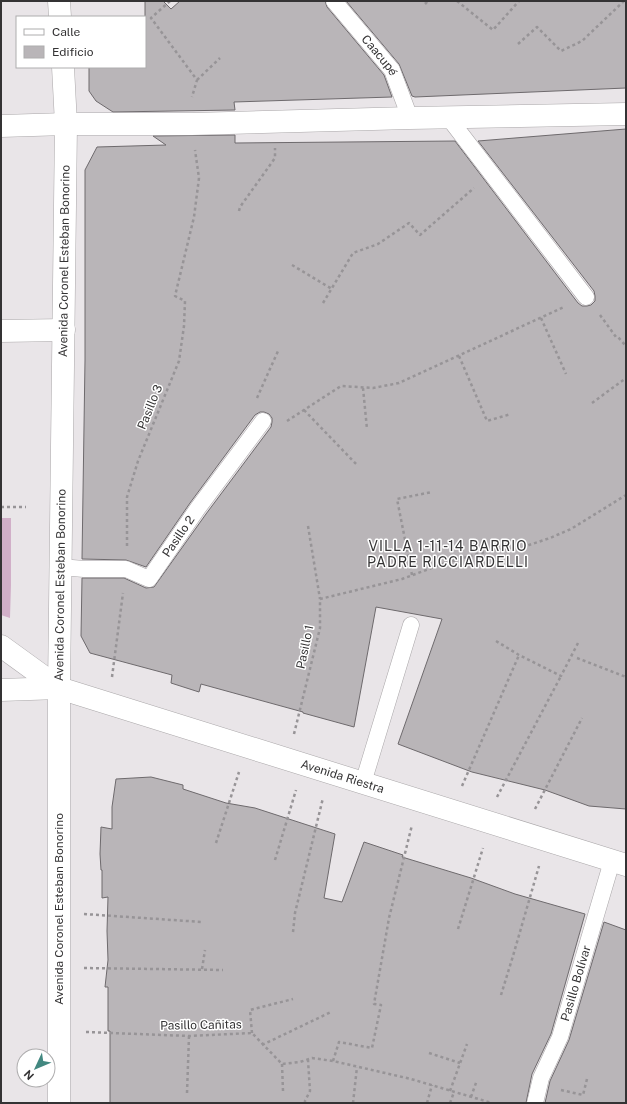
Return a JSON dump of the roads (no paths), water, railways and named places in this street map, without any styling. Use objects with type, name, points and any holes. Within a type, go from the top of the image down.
[{"type":"street","points":[[59,1],[60,16]]},
{"type":"street","name":"Avenida Coronel Esteban Bonorino","points":[[59,1103],[59,688],[66,124],[63,68]]},
{"type":"street","points":[[1,126],[66,124],[192,124],[626,114]]},
{"type":"street","points":[[1,330],[64,330]]},
{"type":"street","name":"Avenida Riestra","points":[[1,646],[59,688],[619,863]]},
{"type":"street","name":"Avenida Riestra","points":[[1,690],[59,688]]},
{"type":"lane","name":"Caacupé","points":[[334,1],[392,70],[410,118]]},
{"type":"lane","points":[[448,117],[586,297]]},
{"type":"lane","name":"Pasillo 2","points":[[60,567],[84,569],[126,569],[149,579],[198,508],[263,422]]},
{"type":"lane","points":[[363,783],[411,625]]},
{"type":"lane","name":"Pasillo Bolívar","points":[[535,1103],[539,1084],[560,1037],[619,863]]},
{"type":"district","name":"VILLA 1-11-14 BARRIO PADRE RICCIARDELLI","points":[[448,554]]}]
